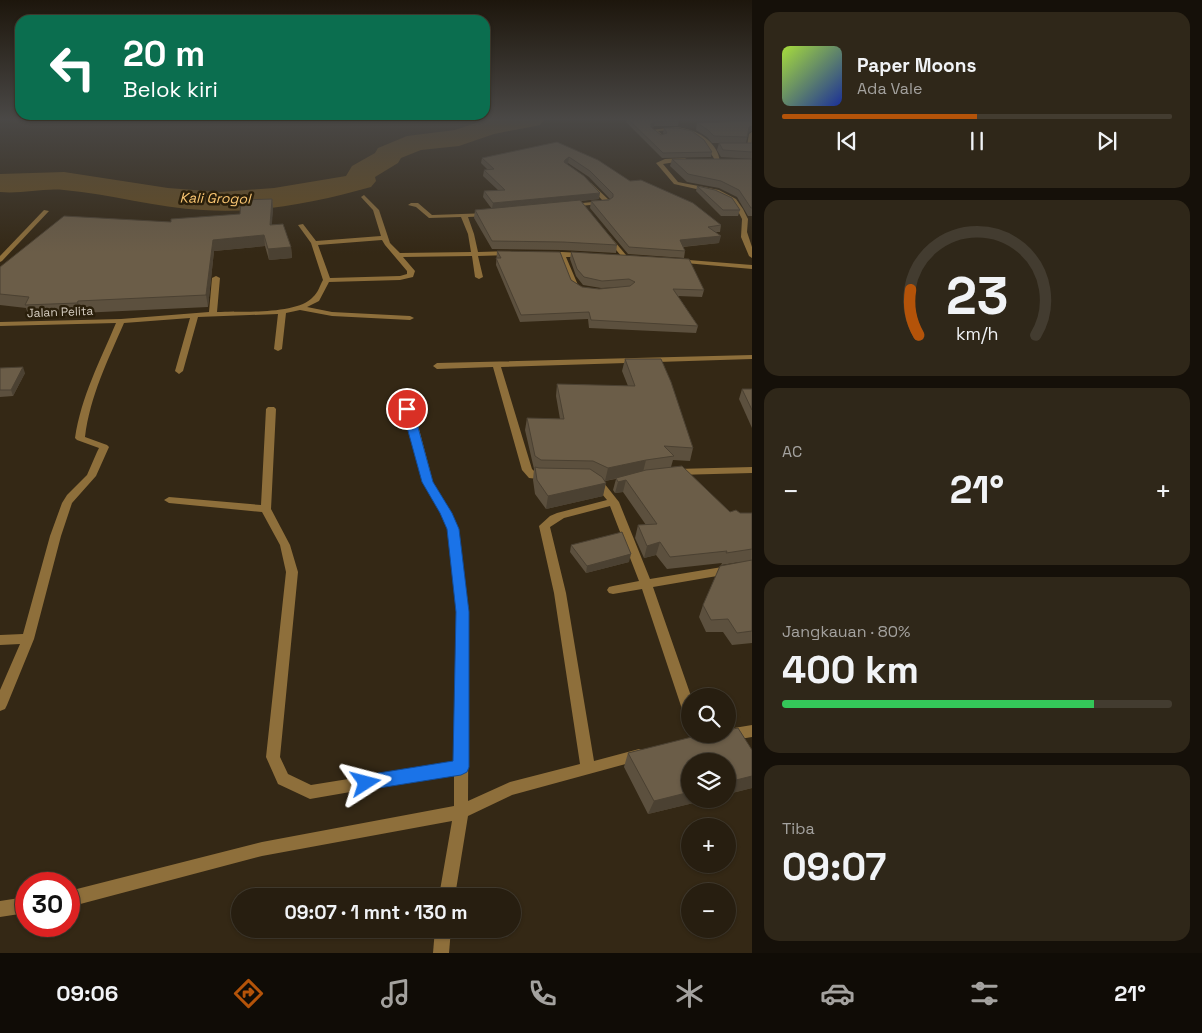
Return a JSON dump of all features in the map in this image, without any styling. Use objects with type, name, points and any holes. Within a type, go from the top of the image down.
[{"type":"street","points":[[661,164],[676,183],[715,189],[731,199],[740,209],[745,220],[744,234],[752,256]]},
{"type":"street","points":[[566,207],[608,202],[586,180]]},
{"type":"street","points":[[327,280],[400,278],[410,275],[411,271],[385,238],[376,210],[364,197]]},
{"type":"street","points":[[411,204],[418,205],[427,216],[431,217],[492,214]]},
{"type":"street","points":[[582,205],[588,213]]},
{"type":"street","points":[[0,260],[46,211]]},
{"type":"street","points":[[464,216],[471,234],[479,277]]},
{"type":"street","points":[[300,225],[314,243],[327,280],[316,299],[300,308]]},
{"type":"street","points":[[600,227],[624,256]]},
{"type":"street","points":[[314,243],[385,238]]},
{"type":"street","points":[[398,254],[474,252],[523,254]]},
{"type":"street","points":[[542,254],[589,255]]},
{"type":"street","points":[[562,254],[575,286],[587,291]]},
{"type":"street","points":[[615,256],[633,257]]},
{"type":"street","points":[[669,260],[752,268]]},
{"type":"street","points":[[212,314],[216,278]]},
{"type":"street","points":[[300,308],[332,314],[410,318]]},
{"type":"street","name":"Jalan Pelita","points":[[0,324],[122,321],[212,314],[282,312],[300,308]]},
{"type":"street","points":[[278,349],[282,312]]},
{"type":"street","points":[[179,371],[195,315]]},
{"type":"street","points":[[0,705],[17,670],[28,639],[40,598],[46,567],[68,499],[84,486],[96,472],[104,447],[80,438],[81,422],[99,373],[122,321]]},
{"type":"street","points":[[437,366],[497,366],[752,357]]},
{"type":"street","points":[[497,366],[526,470],[533,476],[556,477]]},
{"type":"street","points":[[402,392],[428,482],[453,529],[462,612],[461,812],[448,888]]},
{"type":"street","points":[[271,409],[266,509],[285,545],[292,572],[273,757],[283,779],[310,792],[461,767]]},
{"type":"street","points":[[667,474],[752,470]]},
{"type":"street","points":[[586,478],[596,480],[607,486],[646,584],[682,688]]},
{"type":"street","points":[[169,500],[266,509]]},
{"type":"street","points":[[588,768],[560,594],[544,526],[554,518],[614,502]]},
{"type":"street","points":[[613,590],[752,566]]},
{"type":"street","points":[[0,640],[28,639]]},
{"type":"street","points":[[736,733],[752,731]]},
{"type":"street","points":[[80,896],[262,849],[461,812],[510,790],[653,751]]},
{"type":"street","points":[[0,909],[15,907]]},
{"type":"street","points":[[441,953],[442,938]]},
{"type":"building","points":[[489,164],[568,164],[584,176],[600,193],[493,203],[484,191],[505,190],[484,170],[494,169]]},
{"type":"building","points":[[580,164],[605,164],[630,181],[641,180],[693,203],[721,225],[708,227],[721,236],[680,240],[685,251],[629,247],[591,201],[609,200],[613,197],[613,194],[590,171]]},
{"type":"building","points":[[678,164],[752,164],[752,208],[739,190],[721,181],[688,174]]},
{"type":"building","points":[[697,186],[715,190],[732,198],[740,210],[723,210]]},
{"type":"building","points":[[272,199],[270,225],[283,224],[291,247],[268,249],[264,235],[213,240],[206,295],[25,305],[29,297],[0,294],[0,267],[64,216],[171,222],[171,219],[240,214],[241,200]]},
{"type":"building","points":[[580,200],[617,245],[492,241],[475,210]]},
{"type":"building","points":[[497,251],[560,252],[571,280],[582,287],[599,289],[630,286],[635,282],[629,279],[602,281],[584,277],[577,269],[571,252],[689,259],[704,290],[673,289],[698,326],[591,320],[589,312],[521,315],[496,258],[501,258]]},
{"type":"building","points":[[625,359],[661,359],[671,382],[693,448],[664,446],[674,456],[608,468],[593,461],[541,460],[535,456],[527,418],[564,419],[557,384],[635,386]]},
{"type":"building","points":[[23,367],[11,390],[0,390],[0,368]]},
{"type":"building","points":[[742,389],[752,389],[752,410]]},
{"type":"building","points":[[682,466],[730,512],[736,510],[740,513],[752,513],[752,549],[670,557],[660,542],[647,546],[638,525],[657,524],[626,480],[618,482],[616,478],[646,470]]},
{"type":"building","points":[[535,467],[590,469],[602,477],[606,483],[548,496],[537,480]]},
{"type":"building","points":[[622,532],[631,554],[587,566],[571,545]]},
{"type":"building","points":[[752,560],[752,631],[737,633],[728,619],[711,620],[703,605],[720,566]]},
{"type":"building","points":[[736,728],[738,728],[752,750],[752,776],[736,780],[736,753],[681,753],[681,794],[654,801],[628,753],[681,740],[681,743],[736,743]]},
{"type":"waterway","name":"Kali Grogol","points":[[0,183],[64,181],[168,197],[220,202],[274,198],[346,185],[361,181],[360,175],[362,172],[375,164]]},
{"type":"route","points":[[366,783],[461,767],[462,612],[453,529],[428,482],[407,409]]}]
